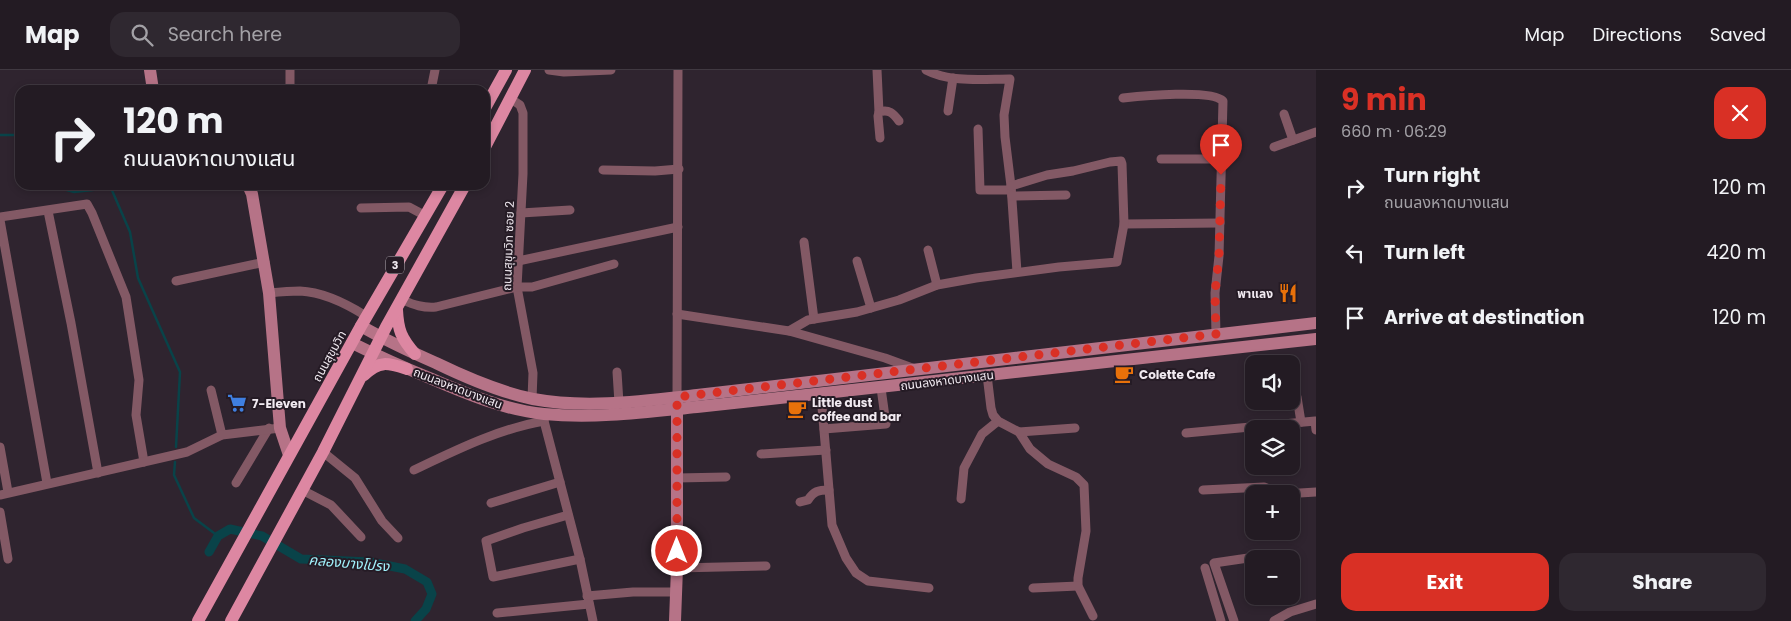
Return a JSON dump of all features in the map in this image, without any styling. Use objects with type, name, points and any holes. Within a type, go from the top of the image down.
[{"type":"main road","points":[[150,70],[152,85]]},
{"type":"main road","points":[[490,99],[506,70]]},
{"type":"main road","points":[[490,138],[525,70]]},
{"type":"main road","points":[[250,190],[265,262],[269,293],[275,428],[289,456]]},
{"type":"main road","name":"ถนนสุขุมวิท","points":[[198,621],[352,342],[440,190]]},
{"type":"main road","name":"3","points":[[231,621],[323,452],[381,337],[462,190]]},
{"type":"main road","points":[[400,305],[398,327],[401,335],[415,354]]},
{"type":"main road","name":"ถนนลงหาดบางแสน","points":[[364,321],[381,337],[471,379],[532,399],[570,402],[677,403],[820,394],[1316,339]]},
{"type":"main road","name":"ถนนลงหาดบางแสน","points":[[352,342],[407,369],[460,391],[487,401],[544,417],[635,414],[677,403],[917,370],[1316,323]]},
{"type":"main road","points":[[360,378],[377,365],[385,363],[407,369]]},
{"type":"main road","points":[[675,621],[677,568],[677,403]]},
{"type":"street","points":[[290,70],[290,85]]},
{"type":"street","points":[[433,85],[435,70]]},
{"type":"street","points":[[549,70],[564,72],[612,70]]},
{"type":"street","points":[[677,403],[678,70]]},
{"type":"street","points":[[877,70],[880,138]]},
{"type":"street","points":[[926,70],[934,74],[953,78],[1010,80],[1004,116],[1017,272]]},
{"type":"street","points":[[948,111],[953,78]]},
{"type":"street","points":[[1123,98],[1168,94],[1216,96],[1220,98],[1224,105],[1218,279],[1215,293],[1216,334]]},
{"type":"street","name":"ถนนสุขุมวิท ซอย 2","points":[[511,99],[520,105],[523,113],[517,287],[532,374],[532,399]]},
{"type":"street","points":[[879,112],[885,110],[890,112],[899,121]]},
{"type":"street","points":[[1284,114],[1293,140]]},
{"type":"street","points":[[978,129],[980,190],[1066,195]]},
{"type":"street","points":[[1274,146],[1316,132]]},
{"type":"street","points":[[1161,159],[1221,159]]},
{"type":"street","points":[[789,331],[808,320],[857,312],[898,300],[936,285],[1017,272],[1117,262],[1124,224],[1121,162],[1110,162],[1047,175],[1011,191]]},
{"type":"street","points":[[603,170],[655,171],[679,169]]},
{"type":"street","points":[[47,483],[0,219],[87,204],[98,224],[116,276],[122,285],[126,298],[139,380],[136,415],[144,462]]},
{"type":"street","points":[[361,208],[409,207],[424,215]]},
{"type":"street","points":[[48,210],[98,473]]},
{"type":"street","points":[[520,213],[570,210]]},
{"type":"street","points":[[1124,224],[1220,223]]},
{"type":"street","points":[[518,261],[678,227]]},
{"type":"street","points":[[804,242],[814,319]]},
{"type":"street","points":[[928,250],[936,285]]},
{"type":"street","points":[[857,261],[871,308]]},
{"type":"street","points":[[176,281],[265,262]]},
{"type":"street","points":[[400,305],[426,308],[517,287],[532,287],[614,264]]},
{"type":"street","points":[[269,293],[302,291],[316,293],[336,300],[364,321]]},
{"type":"street","points":[[677,314],[789,331],[885,358],[917,370]]},
{"type":"street","points":[[617,372],[619,402]]},
{"type":"street","points":[[987,376],[992,408],[998,420],[1019,432],[1030,448],[1048,464],[1076,477],[1084,485],[1086,532],[1078,586],[1093,616]]},
{"type":"street","points":[[824,429],[886,424],[881,388]]},
{"type":"street","points":[[211,390],[222,435]]},
{"type":"street","points":[[820,394],[832,525],[846,558],[856,573],[868,581],[929,588]]},
{"type":"street","points":[[1300,410],[1301,422]]},
{"type":"street","points":[[414,470],[487,436],[544,417],[580,559],[592,621]]},
{"type":"street","points":[[961,499],[964,468],[982,434],[998,420]]},
{"type":"street","points":[[1186,433],[1315,421],[1316,430]]},
{"type":"street","points":[[0,447],[4,494],[187,452],[222,435],[275,428]]},
{"type":"street","points":[[236,483],[275,428]]},
{"type":"street","points":[[1019,432],[1076,428]]},
{"type":"street","points":[[761,454],[826,450]]},
{"type":"street","points":[[323,452],[355,478],[382,521],[398,538]]},
{"type":"street","points":[[677,478],[726,478]]},
{"type":"street","points":[[491,503],[560,482]]},
{"type":"street","points":[[1203,490],[1245,488]]},
{"type":"street","points":[[302,490],[331,505],[361,537]]},
{"type":"street","points":[[800,502],[808,500],[813,493],[820,490],[829,490]]},
{"type":"street","points":[[1300,493],[1316,492]]},
{"type":"street","points":[[0,512],[8,559]]},
{"type":"street","points":[[568,515],[486,541],[493,577],[580,559]]},
{"type":"street","points":[[1234,621],[1214,564],[1245,559]]},
{"type":"street","points":[[677,568],[766,566]]},
{"type":"street","points":[[1205,568],[1221,621]]},
{"type":"street","points":[[1033,588],[1078,586]]},
{"type":"street","points":[[497,613],[633,592],[676,592]]},
{"type":"street","points":[[1274,621],[1290,612],[1316,604]]},
{"type":"waterway","points":[[0,135],[15,135]]},
{"type":"waterway","points":[[67,190],[74,192],[92,190]]},
{"type":"waterway","points":[[112,190],[130,232],[138,278],[180,372],[176,447]]},
{"type":"waterway","points":[[175,462],[174,475],[194,518],[218,536]]},
{"type":"waterway","name":"คลองบางโปรง","points":[[209,552],[218,536],[230,529],[262,536],[301,559],[370,562],[405,569],[427,582],[432,594],[426,609],[415,621]]},
{"type":"place","name":"พาแลง","points":[[1288,293]]},
{"type":"place","name":"Colette Cafe","points":[[1124,374]]},
{"type":"place","name":"7-Eleven","points":[[237,403]]},
{"type":"place","name":"Little dust coffee and bar","points":[[797,409]]},
{"type":"route","points":[[677,551],[677,397],[1216,334],[1215,293],[1218,279],[1221,175]]}]
